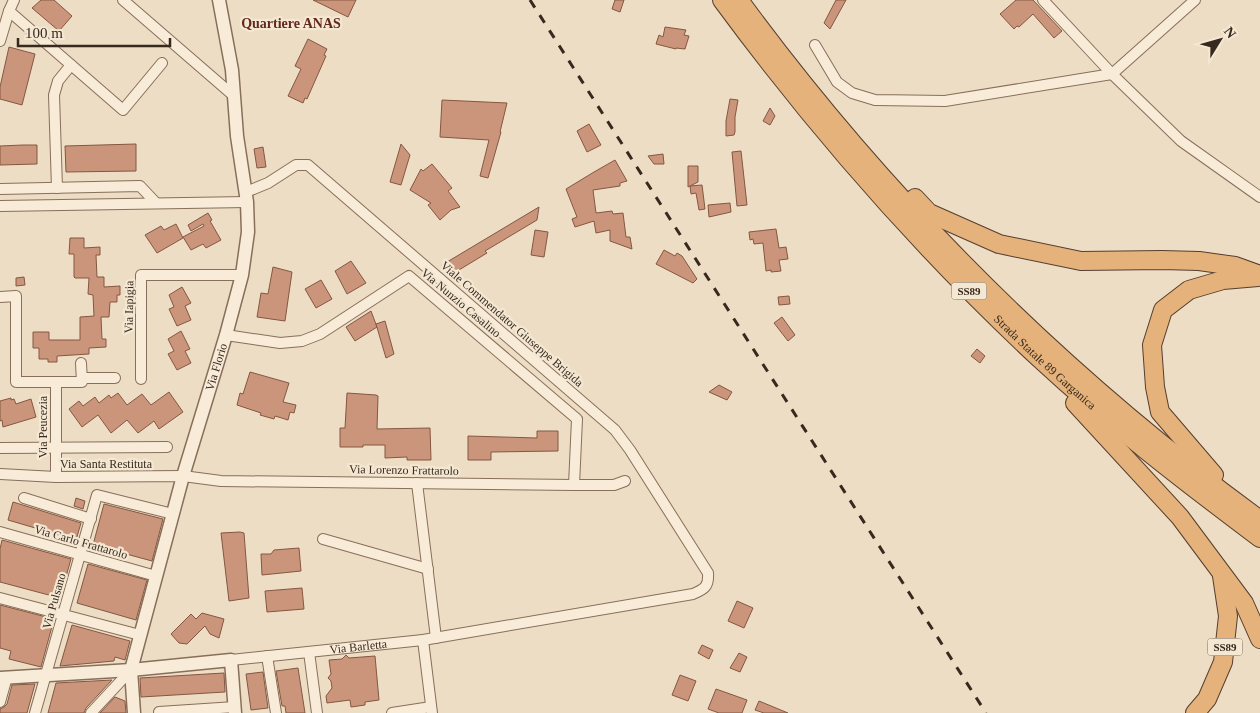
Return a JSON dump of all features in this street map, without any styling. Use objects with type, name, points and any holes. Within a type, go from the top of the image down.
[{"type":"highway","name":"Strada Statale 89 Garganica","points":[[722,0],[813,118],[863,178],[999,320],[1128,436],[1260,538]]},
{"type":"highway","name":"Strada Statale 89 Garganica","points":[[739,0],[856,149],[893,191],[993,294],[1094,387],[1165,446],[1260,520]]},
{"type":"highway","points":[[797,76],[929,213],[999,244],[1081,261],[1199,261],[1236,266],[1260,276]]},
{"type":"highway","points":[[1241,506],[1160,412],[1155,387],[1152,346],[1163,310],[1189,290],[1224,280],[1260,276]]},
{"type":"highway","name":"SS89","points":[[999,320],[1180,517],[1221,573],[1228,616],[1223,662],[1207,699],[1195,713]]},
{"type":"highway","points":[[1221,573],[1244,603],[1260,639]]},
{"type":"street","points":[[0,41],[14,0]]},
{"type":"street","points":[[122,0],[234,96]]},
{"type":"street","name":"Via Florio","points":[[91,713],[131,670],[172,514],[226,335],[242,275],[248,232],[247,197],[237,136],[232,70],[219,0]]},
{"type":"street","points":[[1043,0],[1112,74],[1181,141],[1260,197]]},
{"type":"street","points":[[815,45],[837,82],[852,93],[875,100],[945,101],[1112,74],[1196,0]]},
{"type":"street","points":[[9,11],[123,110],[162,63]]},
{"type":"street","points":[[57,188],[54,95],[58,81],[71,65]]},
{"type":"street","name":"Viale Commendator Giuseppe Brigida","points":[[247,197],[296,165],[308,166],[615,430],[630,450],[708,573],[709,582]]},
{"type":"street","points":[[0,189],[140,186],[156,203]]},
{"type":"street","points":[[0,206],[156,203],[247,197]]},
{"type":"street","name":"Via Iapigia","points":[[141,379],[141,275],[242,275]]},
{"type":"street","name":"Via Nunzio Casalino","points":[[226,335],[280,343],[302,341],[320,334],[410,276],[577,418],[574,485]]},
{"type":"street","name":"Via Peucezia","points":[[0,297],[16,296],[16,382],[56,382],[56,477]]},
{"type":"street","points":[[56,382],[82,382],[81,363]]},
{"type":"street","points":[[82,378],[115,378]]},
{"type":"street","name":"Via Santa Restituta","points":[[0,448],[167,447]]},
{"type":"street","name":"Via Santa Restituta","points":[[0,474],[56,477],[183,476]]},
{"type":"street","name":"Via Lorenzo Frattarolo","points":[[183,476],[222,480],[574,485],[614,485],[625,481]]},
{"type":"street","points":[[417,483],[436,638]]},
{"type":"street","name":"Via Pulsano","points":[[36,713],[97,495],[172,514]]},
{"type":"street","points":[[24,498],[90,519]]},
{"type":"street","name":"Via Carlo Frattarolo","points":[[0,532],[156,576]]},
{"type":"street","points":[[323,539],[428,570]]},
{"type":"street","name":"Via Barletta","points":[[3,678],[131,670],[423,640],[693,594],[704,590],[709,582]]},
{"type":"street","points":[[0,598],[140,635]]},
{"type":"street","points":[[392,713],[431,710],[423,640]]},
{"type":"street","points":[[309,652],[317,713]]},
{"type":"street","points":[[267,656],[276,713]]},
{"type":"street","points":[[159,712],[235,710],[231,660]]},
{"type":"street","points":[[131,670],[134,713]]},
{"type":"street","points":[[0,702],[3,678]]},
{"type":"building","points":[[41,0],[54,0],[72,16],[59,31],[32,8]]},
{"type":"building","points":[[313,0],[356,0],[348,17]]},
{"type":"building","points":[[615,0],[624,0],[620,12],[612,9]]},
{"type":"building","points":[[836,0],[846,0],[830,29],[824,23]]},
{"type":"building","points":[[1016,0],[1033,0],[1062,31],[1054,38],[1033,14],[1019,27],[1017,26],[1014,29],[1000,14]]},
{"type":"building","points":[[665,27],[686,30],[684,35],[689,36],[685,49],[676,49],[656,44],[659,35],[663,37]]},
{"type":"building","points":[[308,39],[327,49],[324,55],[326,56],[307,99],[305,98],[303,103],[288,96],[301,69],[295,66]]},
{"type":"building","points":[[9,47],[35,54],[22,105],[0,99],[0,87]]},
{"type":"building","points":[[730,99],[738,100],[735,132],[734,135],[726,136],[726,121]]},
{"type":"building","points":[[442,100],[507,103],[488,178],[480,176],[489,140],[440,137]]},
{"type":"building","points":[[770,108],[775,116],[770,125],[763,121]]},
{"type":"building","points":[[589,124],[601,145],[587,152],[577,131]]},
{"type":"building","points":[[136,144],[136,171],[66,172],[65,146]]},
{"type":"building","points":[[401,144],[410,155],[401,185],[390,182]]},
{"type":"building","points":[[37,145],[37,164],[0,165],[0,146]]},
{"type":"building","points":[[263,147],[266,167],[257,168],[254,149]]},
{"type":"building","points":[[741,151],[747,205],[737,206],[732,152]]},
{"type":"building","points":[[663,154],[664,164],[654,164],[648,156]]},
{"type":"building","points":[[615,160],[627,181],[620,183],[620,186],[593,190],[596,213],[612,211],[613,214],[623,213],[626,237],[630,237],[632,249],[610,241],[610,230],[596,233],[594,221],[575,227],[572,219],[577,217],[566,189]]},
{"type":"building","points":[[432,164],[452,188],[448,191],[460,207],[451,210],[440,220],[428,205],[431,203],[410,190],[421,169],[423,171]]},
{"type":"building","points":[[688,166],[698,166],[698,182],[688,187]]},
{"type":"building","points":[[702,185],[705,209],[699,210],[696,193],[691,194],[690,186]]},
{"type":"building","points":[[730,203],[731,212],[709,217],[708,205]]},
{"type":"building","points":[[539,207],[537,220],[485,251],[487,253],[449,276],[442,265]]},
{"type":"building","points":[[208,213],[212,220],[210,221],[221,240],[206,248],[203,244],[191,250],[183,237],[204,226],[203,224],[191,231],[188,225]]},
{"type":"building","points":[[176,224],[183,238],[157,253],[145,235],[161,226],[164,230]]},
{"type":"building","points":[[776,229],[779,248],[786,247],[788,259],[779,260],[781,271],[771,272],[771,270],[766,271],[763,243],[754,244],[753,239],[750,240],[749,232]]},
{"type":"building","points":[[535,230],[548,232],[544,257],[531,255]]},
{"type":"building","points":[[70,238],[84,238],[84,248],[100,247],[100,255],[96,255],[97,277],[104,277],[104,287],[120,286],[120,295],[117,295],[117,302],[110,302],[109,317],[101,317],[102,339],[106,339],[106,347],[89,348],[89,354],[57,356],[57,362],[48,362],[48,359],[39,359],[39,348],[33,348],[33,332],[49,332],[49,340],[80,340],[80,317],[94,316],[93,295],[88,294],[89,278],[74,277],[74,254],[69,254]]},
{"type":"building","points":[[664,250],[675,256],[677,253],[682,256],[697,279],[693,283],[656,264]]},
{"type":"building","points":[[351,261],[366,283],[347,294],[335,271]]},
{"type":"building","points":[[273,267],[292,272],[285,321],[257,317],[261,293],[268,294]]},
{"type":"building","points":[[24,277],[25,285],[16,286],[16,278]]},
{"type":"building","points":[[321,280],[332,299],[316,308],[305,289]]},
{"type":"building","points":[[182,287],[191,303],[185,306],[191,320],[177,326],[169,309],[174,307],[169,295]]},
{"type":"building","points":[[789,296],[790,304],[779,305],[778,297]]},
{"type":"building","points":[[371,311],[377,327],[355,341],[346,327]]},
{"type":"building","points":[[782,317],[795,335],[788,341],[774,323]]},
{"type":"building","points":[[385,321],[394,354],[386,358],[376,324]]},
{"type":"building","points":[[181,331],[190,349],[185,351],[191,363],[177,370],[168,354],[174,351],[168,339]]},
{"type":"building","points":[[977,349],[985,356],[980,363],[971,356]]},
{"type":"building","points":[[250,372],[289,383],[283,402],[296,405],[294,413],[290,412],[288,420],[275,416],[274,419],[260,415],[261,413],[237,405],[240,393],[243,394]]},
{"type":"building","points":[[719,385],[732,392],[727,400],[709,392]]},
{"type":"building","points":[[169,392],[183,412],[159,429],[154,421],[138,433],[127,420],[111,433],[98,415],[82,427],[69,409],[79,401],[83,406],[95,397],[99,403],[109,395],[111,398],[118,393],[127,405],[142,394],[151,405]]},
{"type":"building","points":[[347,393],[378,396],[377,429],[430,428],[431,460],[407,460],[407,457],[385,458],[385,445],[340,447],[340,428],[345,428]]},
{"type":"building","points":[[11,398],[11,400],[14,399],[16,404],[31,399],[36,417],[3,427],[2,420],[0,421],[0,401]]},
{"type":"building","points":[[537,431],[558,431],[558,451],[491,452],[491,460],[468,460],[468,436],[537,438]]},
{"type":"building","points":[[76,498],[85,501],[83,509],[74,506]]},
{"type":"building","points":[[13,502],[81,523],[76,540],[8,520]]},
{"type":"building","points":[[104,504],[163,519],[152,561],[93,545]]},
{"type":"building","points":[[221,533],[244,533],[249,598],[229,601]]},
{"type":"building","points":[[2,540],[71,559],[60,598],[0,582],[0,549]]},
{"type":"building","points":[[299,548],[301,571],[262,575],[261,554],[271,554],[274,550]]},
{"type":"building","points":[[88,564],[147,580],[136,620],[77,603]]},
{"type":"building","points":[[302,588],[304,609],[267,612],[265,591]]},
{"type":"building","points":[[737,601],[753,608],[744,628],[728,621]]},
{"type":"building","points":[[0,605],[54,619],[41,667],[9,659],[11,651],[0,648]]},
{"type":"building","points":[[202,613],[224,619],[219,638],[210,634],[205,626],[187,644],[179,643],[171,634],[191,614],[196,619]]},
{"type":"building","points":[[72,625],[130,641],[125,660],[115,657],[114,661],[60,666]]},
{"type":"building","points":[[702,645],[713,650],[709,659],[698,653]]},
{"type":"building","points":[[739,653],[747,657],[740,672],[730,668]]},
{"type":"building","points":[[346,655],[349,658],[375,656],[379,700],[351,707],[350,700],[327,703],[326,696],[332,688],[331,681],[328,678],[331,674],[329,660],[342,659]]},
{"type":"building","points":[[298,668],[305,713],[286,713],[285,706],[282,706],[276,671]]},
{"type":"building","points":[[263,672],[268,708],[251,710],[246,674]]},
{"type":"building","points":[[224,673],[225,692],[141,697],[140,678]]},
{"type":"building","points":[[680,675],[696,681],[688,701],[672,695]]},
{"type":"building","points":[[112,680],[86,708],[84,713],[48,713],[56,683]]},
{"type":"building","points":[[35,684],[27,713],[0,713],[0,709],[7,704],[12,685]]},
{"type":"building","points":[[716,689],[747,700],[742,713],[719,713],[708,709]]},
{"type":"building","points":[[115,697],[125,701],[126,713],[100,713]]},
{"type":"building","points":[[759,701],[788,713],[764,713],[755,710]]},
{"type":"railway","points":[[530,0],[986,713]]},
{"type":"district","name":"Quartiere ANAS","points":[[291,23]]}]
